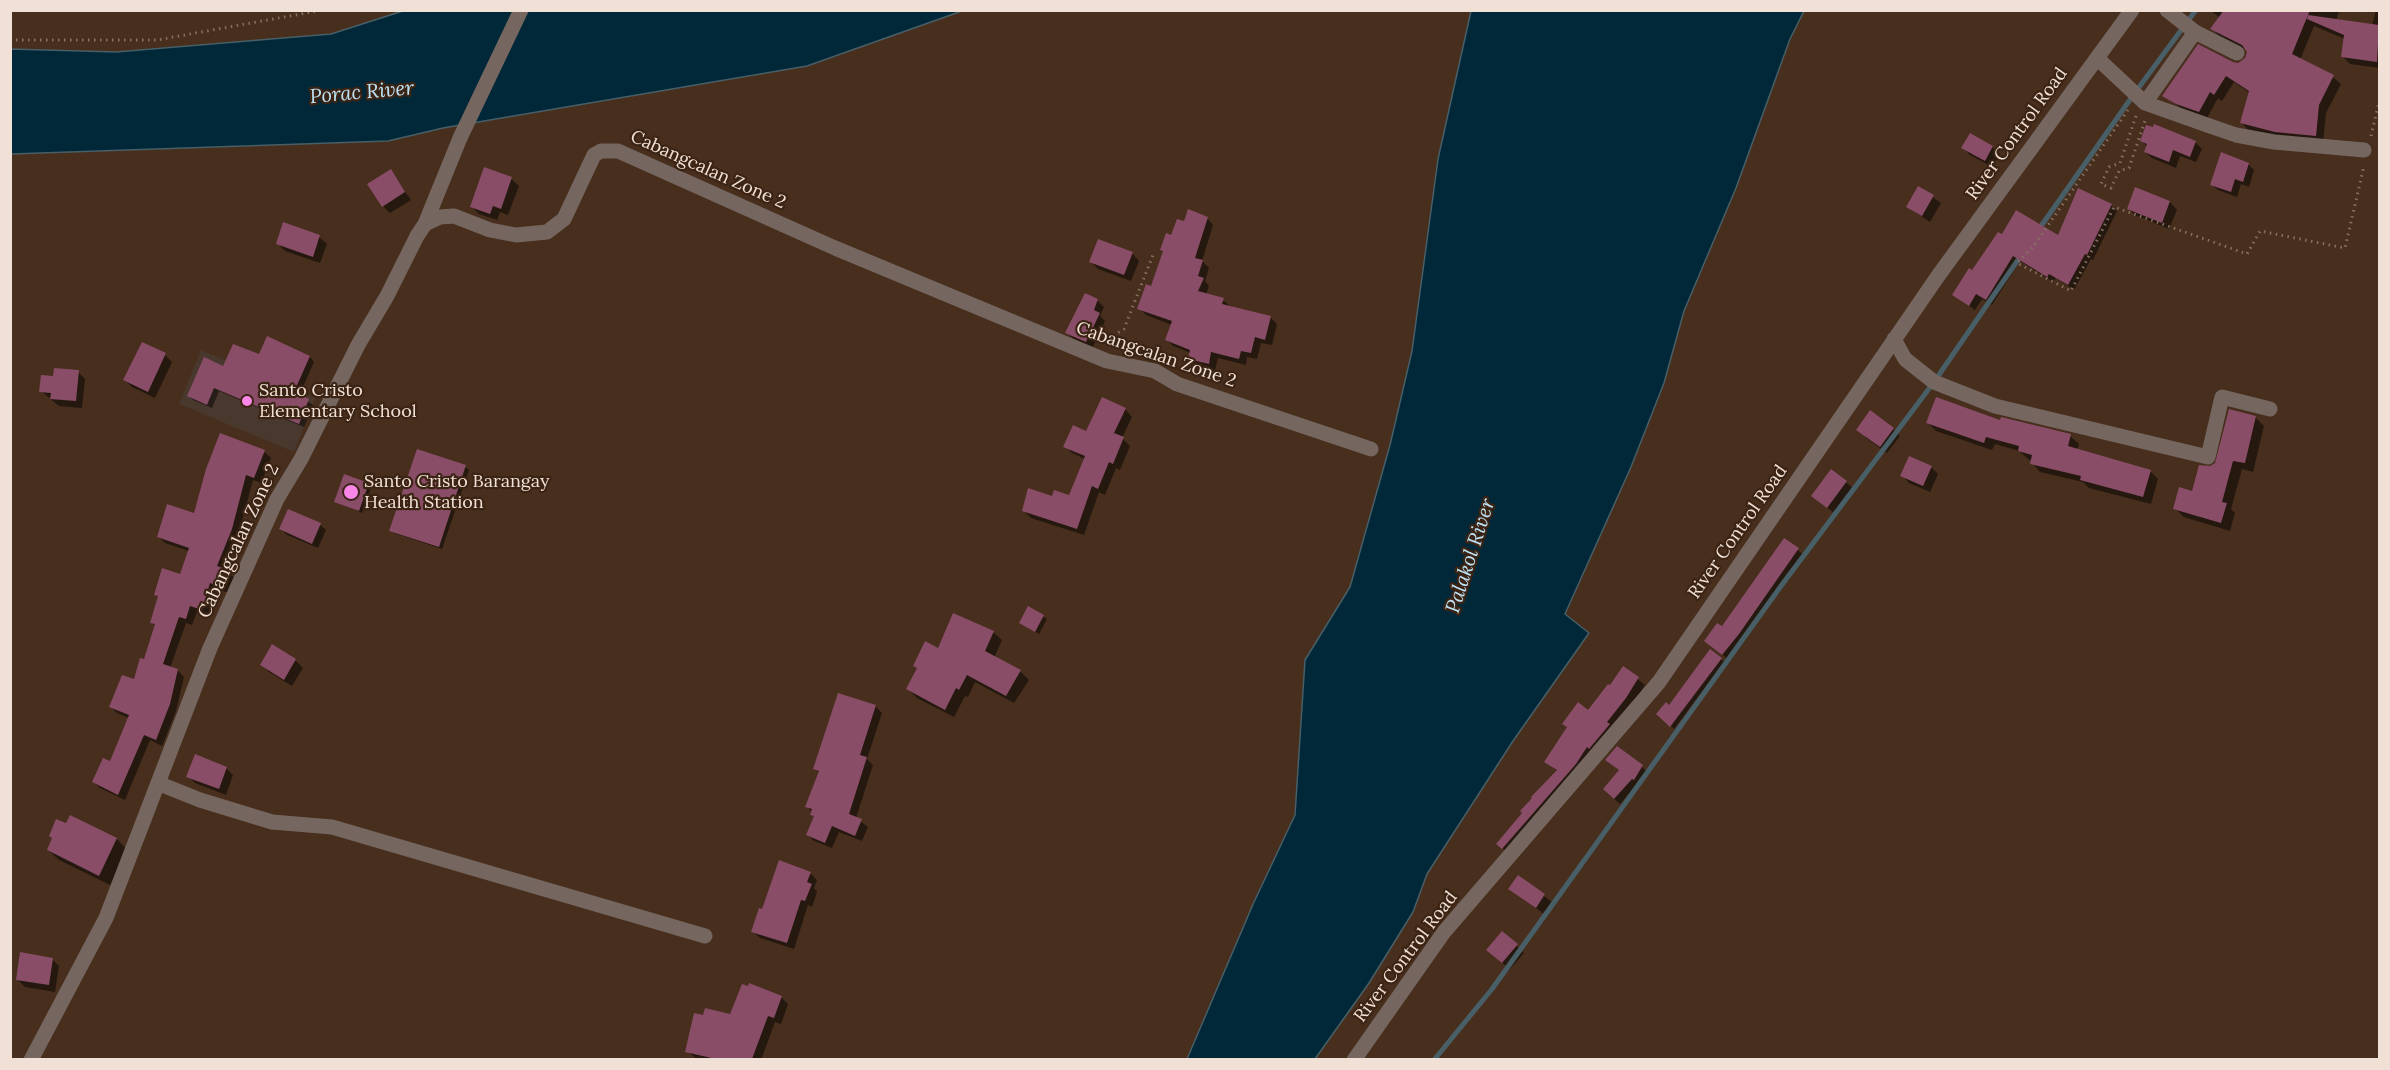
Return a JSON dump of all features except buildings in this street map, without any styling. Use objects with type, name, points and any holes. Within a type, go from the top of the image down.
[{"type":"street","points":[[425,224],[460,138],[521,10]]},
{"type":"street","name":"River Control Road","points":[[1354,1059],[1444,932],[1659,682],[1894,339],[2132,10]]},
{"type":"street","points":[[2167,10],[2195,32],[2237,53]]},
{"type":"street","points":[[2138,107],[2195,32]]},
{"type":"street","points":[[2097,58],[2138,107],[2236,135],[2274,142],[2366,150]]},
{"type":"street","name":"Cabangcalan Zone 2","points":[[31,1059],[106,918],[210,648],[277,499],[301,459],[358,345],[387,296],[417,236],[425,224],[440,217],[454,216],[490,230],[516,235],[547,232],[564,219],[594,155],[601,151],[618,151],[835,248],[1107,361],[1155,371],[1177,384],[1371,449]]},
{"type":"street","points":[[1894,339],[1905,359],[1934,382],[1995,406],[2208,457],[2222,398],[2270,409]]},
{"type":"street","points":[[159,784],[200,800],[272,822],[332,827],[705,936]]},
{"type":"path","points":[[10,40],[157,40],[323,10]]},
{"type":"path","points":[[2138,107],[2033,248],[2017,263],[2071,291],[2114,207],[2247,254],[2260,231],[2345,248],[2379,98]]},
{"type":"path","points":[[2138,107],[2120,163],[2109,167],[2101,184],[2111,188],[2119,171],[2128,168],[2146,119]]},
{"type":"path","points":[[1086,352],[1124,329],[1153,255]]},
{"type":"shaded area","name":"Santo Cristo Elementary School","points":[[201,350],[315,398],[294,452],[179,404]]},
{"type":"water","name":"Porac River","points":[[406,10],[962,11],[807,66],[443,128],[388,141],[11,154],[10,49],[116,52],[331,34]]},
{"type":"water","name":"Palakol River","points":[[1471,11],[1804,11],[1790,39],[1736,188],[1684,311],[1664,383],[1631,467],[1565,614],[1589,633],[1513,741],[1427,874],[1413,912],[1369,983],[1315,1059],[1187,1059],[1254,902],[1295,815],[1305,660],[1350,587],[1390,445],[1412,351],[1438,159]]},
{"type":"waterway","points":[[2039,229],[2196,10]]},
{"type":"waterway","points":[[1434,1060],[1492,989],[1781,586],[1934,382],[2022,254]]},
{"type":"place","name":"Santo Cristo Elementary School","points":[[247,401]]},
{"type":"place","name":"Santo Cristo Barangay Health Station","points":[[351,492]]}]
